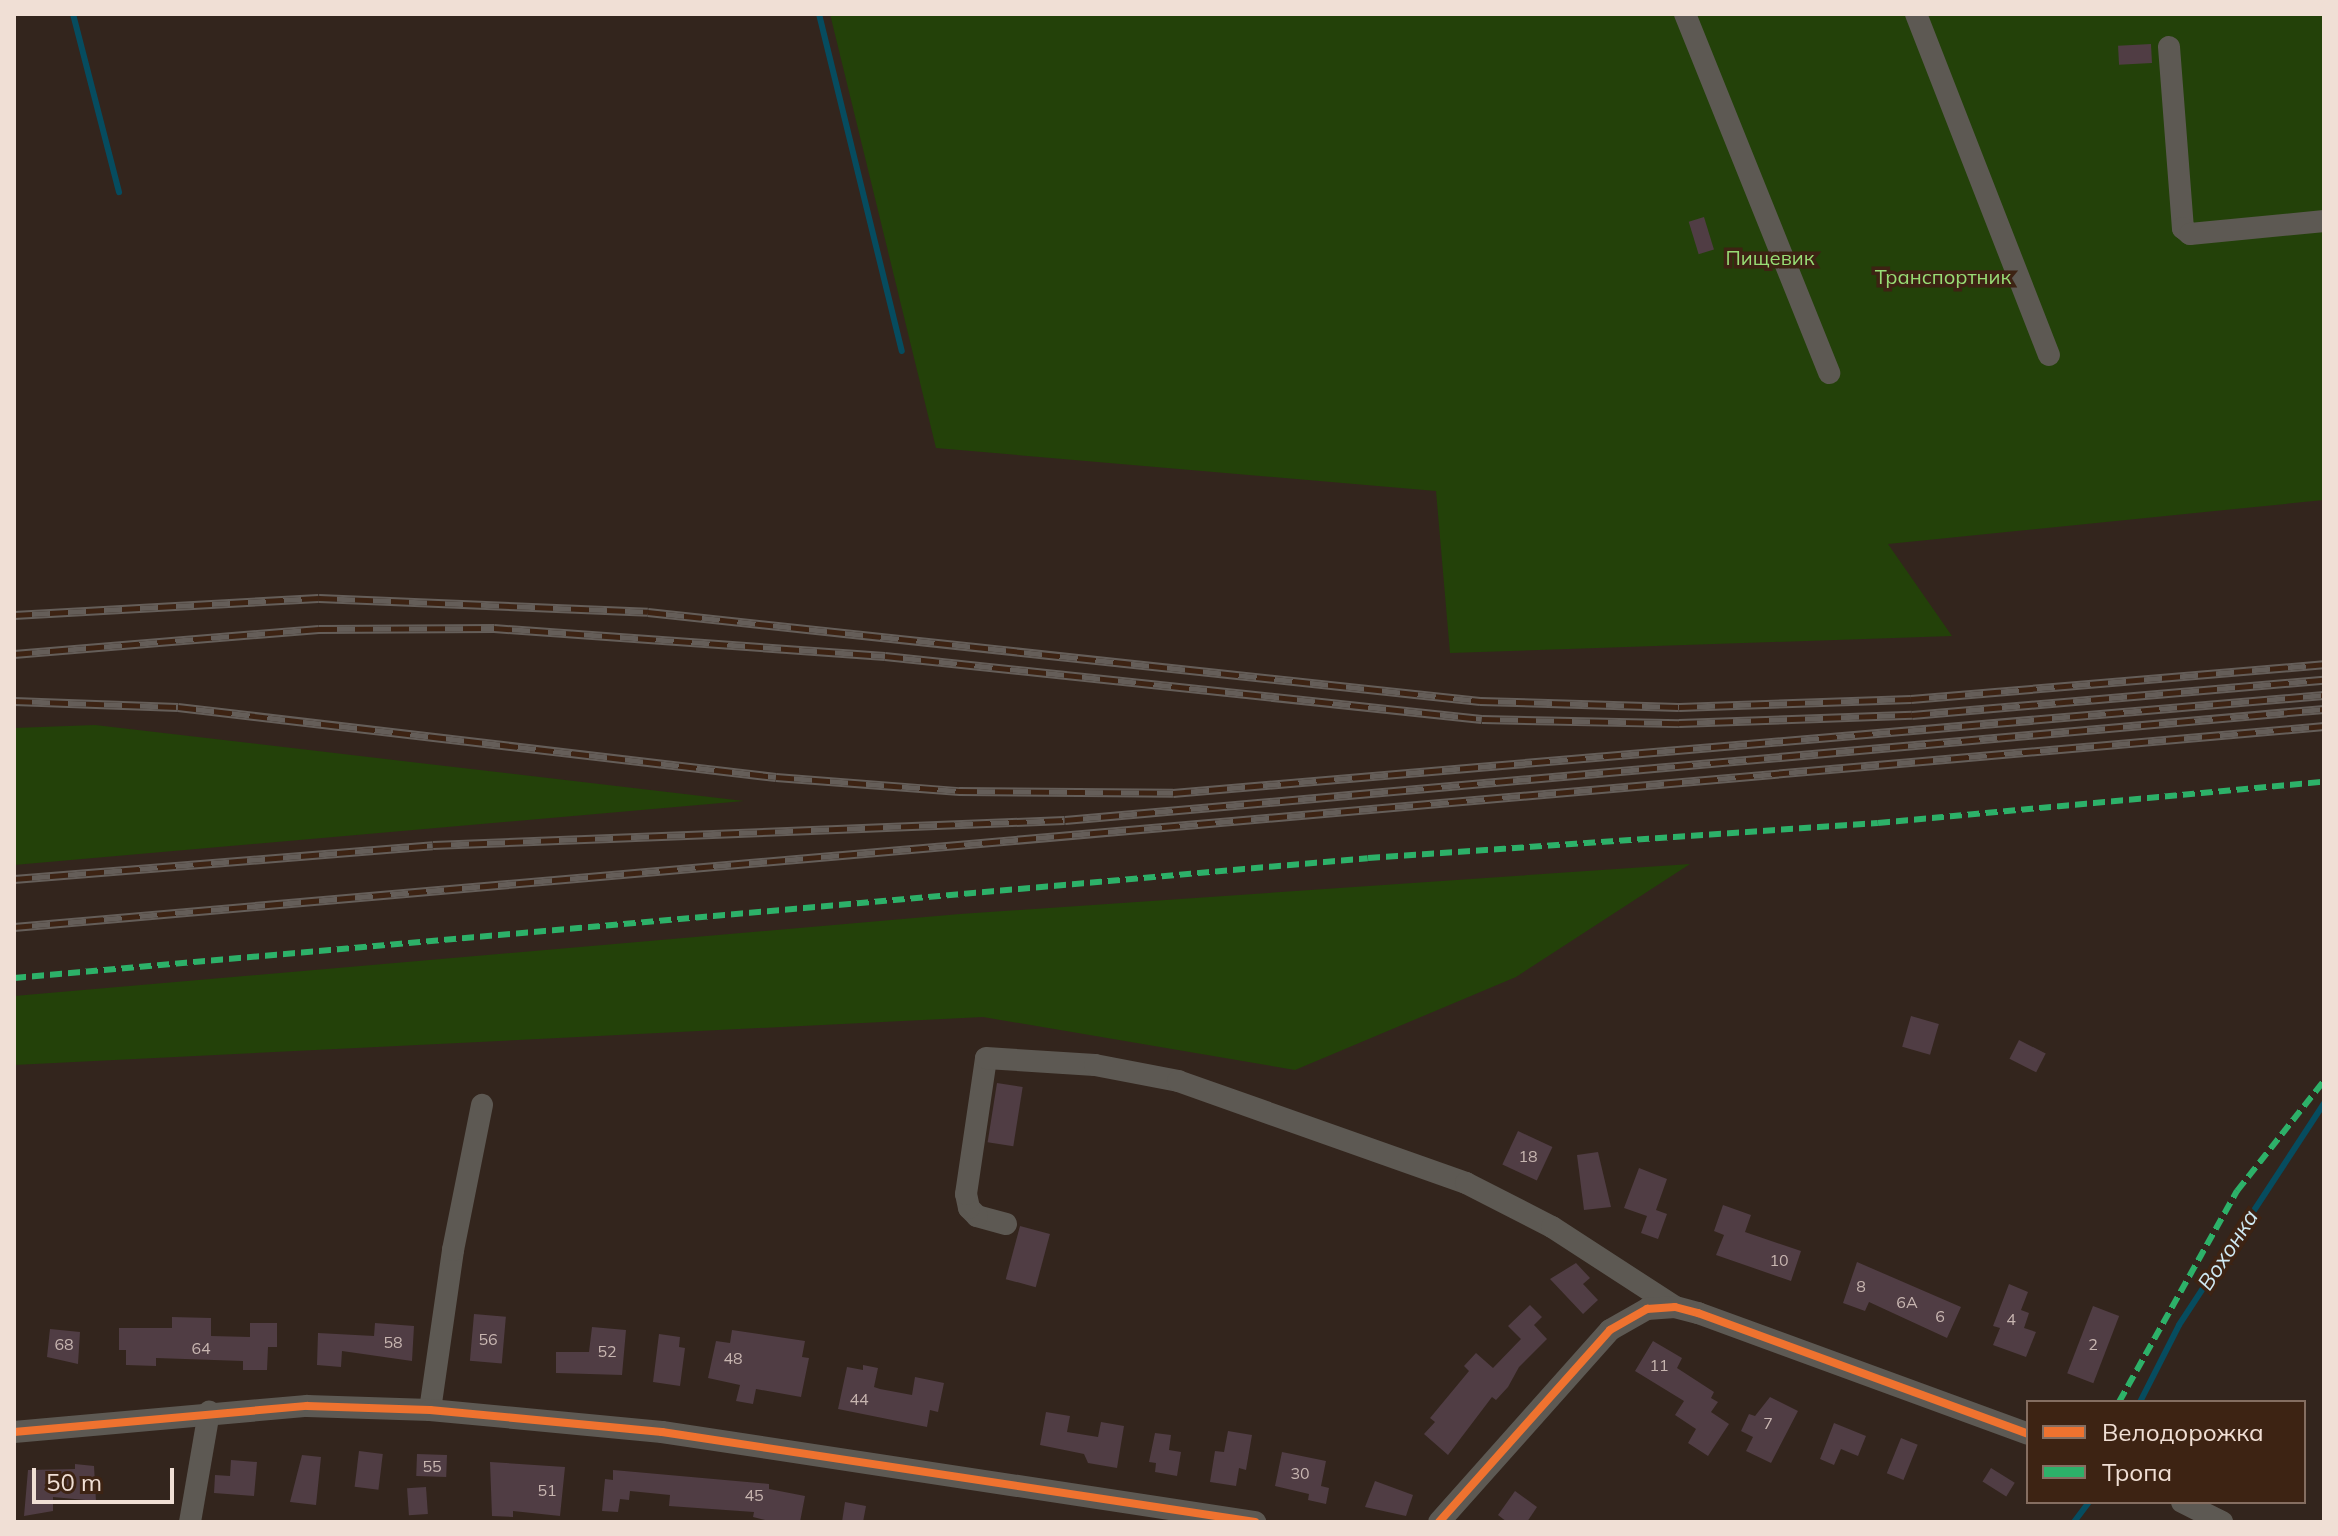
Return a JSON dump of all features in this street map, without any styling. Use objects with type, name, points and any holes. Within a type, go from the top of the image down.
[{"type":"street","points":[[1685,14],[1829,373]]},
{"type":"street","points":[[1916,14],[2049,355]]},
{"type":"street","points":[[2169,47],[2183,228],[2190,234],[2324,221]]},
{"type":"street","points":[[1006,1224],[977,1216],[969,1208],[966,1194],[986,1058],[1095,1065],[1178,1081],[1466,1183],[1552,1227],[1675,1307],[2026,1433]]},
{"type":"street","points":[[430,1410],[453,1250],[482,1105]]},
{"type":"street","points":[[1439,1522],[1610,1330],[1637,1313],[1675,1307]]},
{"type":"street","points":[[14,1432],[209,1412],[307,1406],[430,1410],[662,1432],[1255,1522]]},
{"type":"street","points":[[190,1522],[209,1412]]},
{"type":"street","points":[[2186,1504],[2222,1522]]},
{"type":"green space","points":[[830,14],[2324,14],[2324,500],[1888,544],[1952,636],[1450,653],[1436,491],[936,448]]},
{"type":"green space","points":[[95,725],[744,801],[14,865],[14,728]]},
{"type":"green space","points":[[1690,864],[1516,977],[1295,1070],[983,1017],[14,1065],[14,996],[960,914]]},
{"type":"building","points":[[2151,44],[2152,63],[2119,65],[2118,46]]},
{"type":"building","points":[[1704,217],[1714,250],[1699,254],[1689,222]]},
{"type":"building","points":[[1911,1016],[1939,1024],[1930,1055],[1902,1047]]},
{"type":"building","points":[[2019,1040],[2046,1054],[2036,1072],[2009,1059]]},
{"type":"building","points":[[997,1083],[1023,1087],[1013,1146],[988,1142]]},
{"type":"building","points":[[1518,1131],[1552,1147],[1537,1181],[1502,1165]]},
{"type":"building","points":[[1598,1152],[1611,1207],[1584,1210],[1577,1155]]},
{"type":"building","points":[[1639,1168],[1667,1179],[1656,1210],[1667,1214],[1658,1239],[1641,1233],[1647,1216],[1624,1208]]},
{"type":"building","points":[[1723,1205],[1751,1215],[1745,1232],[1801,1251],[1791,1281],[1716,1255],[1724,1235],[1714,1231]]},
{"type":"building","points":[[1020,1226],[1050,1234],[1036,1287],[1006,1279]]},
{"type":"building","points":[[1857,1262],[1961,1307],[1947,1338],[1869,1302],[1865,1311],[1843,1303]]},
{"type":"building","points":[[1576,1263],[1590,1278],[1583,1284],[1598,1300],[1583,1314],[1550,1279]]},
{"type":"building","points":[[2009,1284],[2028,1292],[2021,1310],[2029,1313],[2024,1328],[2036,1332],[2026,1357],[1993,1345],[2000,1328],[1993,1326]]},
{"type":"building","points":[[1530,1305],[1542,1317],[1534,1325],[1547,1339],[1519,1367],[1508,1387],[1496,1400],[1492,1397],[1448,1455],[1424,1434],[1435,1422],[1430,1418],[1469,1371],[1464,1366],[1476,1353],[1493,1368],[1521,1339],[1508,1326]]},
{"type":"building","points":[[2093,1306],[2119,1316],[2093,1383],[2067,1373]]},
{"type":"building","points":[[474,1314],[506,1317],[502,1364],[470,1361]]},
{"type":"building","points":[[172,1317],[211,1318],[211,1336],[250,1337],[250,1323],[277,1323],[277,1347],[268,1347],[267,1370],[243,1370],[243,1361],[156,1358],[156,1366],[126,1365],[126,1350],[119,1350],[119,1328],[172,1328]]},
{"type":"building","points":[[375,1323],[414,1326],[412,1361],[342,1351],[341,1367],[317,1365],[318,1333],[374,1336]]},
{"type":"building","points":[[592,1327],[626,1330],[622,1375],[556,1373],[556,1352],[589,1352]]},
{"type":"building","points":[[50,1329],[80,1332],[78,1364],[47,1357]]},
{"type":"building","points":[[732,1330],[805,1341],[802,1357],[809,1358],[801,1397],[756,1389],[753,1404],[736,1401],[740,1385],[708,1378],[716,1341],[730,1343]]},
{"type":"building","points":[[659,1334],[680,1337],[679,1347],[685,1348],[680,1386],[653,1382]]},
{"type":"building","points":[[1653,1341],[1682,1358],[1677,1368],[1714,1392],[1711,1398],[1718,1402],[1711,1412],[1729,1424],[1708,1456],[1688,1443],[1696,1429],[1675,1415],[1684,1401],[1635,1371]]},
{"type":"building","points":[[863,1365],[878,1368],[874,1387],[880,1389],[912,1395],[915,1377],[944,1383],[938,1412],[930,1410],[927,1427],[838,1409],[847,1367],[863,1370]]},
{"type":"building","points":[[1770,1397],[1798,1411],[1771,1463],[1746,1451],[1753,1437],[1741,1431],[1749,1414],[1755,1416]]},
{"type":"building","points":[[1046,1412],[1070,1416],[1067,1432],[1098,1437],[1101,1422],[1124,1426],[1117,1468],[1088,1463],[1084,1454],[1040,1445]]},
{"type":"building","points":[[1834,1423],[1866,1436],[1858,1456],[1841,1449],[1834,1465],[1820,1459]]},
{"type":"building","points":[[1228,1431],[1252,1435],[1246,1470],[1239,1468],[1236,1486],[1210,1482],[1215,1451],[1224,1452]]},
{"type":"building","points":[[1155,1433],[1171,1435],[1169,1450],[1181,1452],[1177,1476],[1155,1472],[1156,1463],[1149,1462]]},
{"type":"building","points":[[1901,1438],[1918,1445],[1903,1480],[1887,1473]]},
{"type":"building","points":[[359,1451],[383,1454],[378,1490],[355,1487]]},
{"type":"building","points":[[1282,1452],[1326,1461],[1321,1486],[1329,1488],[1326,1504],[1308,1500],[1309,1494],[1275,1486]]},
{"type":"building","points":[[417,1454],[447,1455],[446,1477],[416,1476]]},
{"type":"building","points":[[302,1455],[321,1457],[316,1505],[290,1502]]},
{"type":"building","points":[[231,1460],[257,1462],[254,1496],[214,1493],[215,1475],[230,1476]]},
{"type":"building","points":[[490,1462],[565,1467],[560,1516],[513,1511],[513,1517],[492,1516]]},
{"type":"building","points":[[75,1464],[94,1466],[96,1501],[53,1497],[53,1511],[24,1516],[28,1470],[75,1469]]},
{"type":"building","points":[[1991,1468],[2015,1483],[2006,1496],[1983,1482]]},
{"type":"building","points":[[613,1470],[769,1484],[769,1489],[805,1496],[800,1522],[773,1522],[753,1517],[754,1512],[669,1506],[670,1495],[630,1491],[629,1500],[620,1499],[618,1512],[602,1511],[605,1479],[613,1480]]},
{"type":"building","points":[[1375,1481],[1413,1495],[1406,1516],[1365,1507]]},
{"type":"building","points":[[426,1487],[428,1514],[409,1515],[407,1488]]},
{"type":"building","points":[[1515,1491],[1537,1507],[1527,1522],[1507,1522],[1498,1515]]},
{"type":"building","points":[[845,1502],[866,1506],[863,1522],[842,1522]]},
{"type":"waterway","points":[[73,14],[119,192]]},
{"type":"waterway","points":[[819,14],[902,351]]},
{"type":"waterway","name":"Вохонка","points":[[2141,1400],[2179,1325],[2324,1103]]},
{"type":"waterway","name":"Вохонка","points":[[2074,1522],[2088,1504]]},
{"type":"railway","points":[[14,615],[319,598],[648,612],[1480,701],[1679,707],[1911,699],[2324,664]]},
{"type":"railway","points":[[14,654],[319,629],[494,628],[885,656],[1482,719],[1679,723],[1912,715],[2324,680]]},
{"type":"railway","points":[[14,701],[178,707],[776,777],[959,791],[1173,793],[2324,695]]},
{"type":"railway","points":[[14,879],[433,845],[1065,820],[2324,709]]},
{"type":"railway","points":[[14,927],[2324,726]]},
{"type":"marked path","points":[[14,978],[1368,858],[1878,823],[2324,782]]},
{"type":"marked path","points":[[2120,1400],[2237,1191],[2324,1081]]},
{"type":"cycle path","points":[[1439,1522],[1610,1330],[1647,1309],[1675,1307],[1698,1313],[2026,1433]]},
{"type":"cycle path","points":[[14,1432],[307,1406],[430,1410],[662,1432],[1255,1522]]},
{"type":"park label","name":"Пищевик","points":[[1770,257]]},
{"type":"park label","name":"Транспортник","points":[[1943,276]]}]
